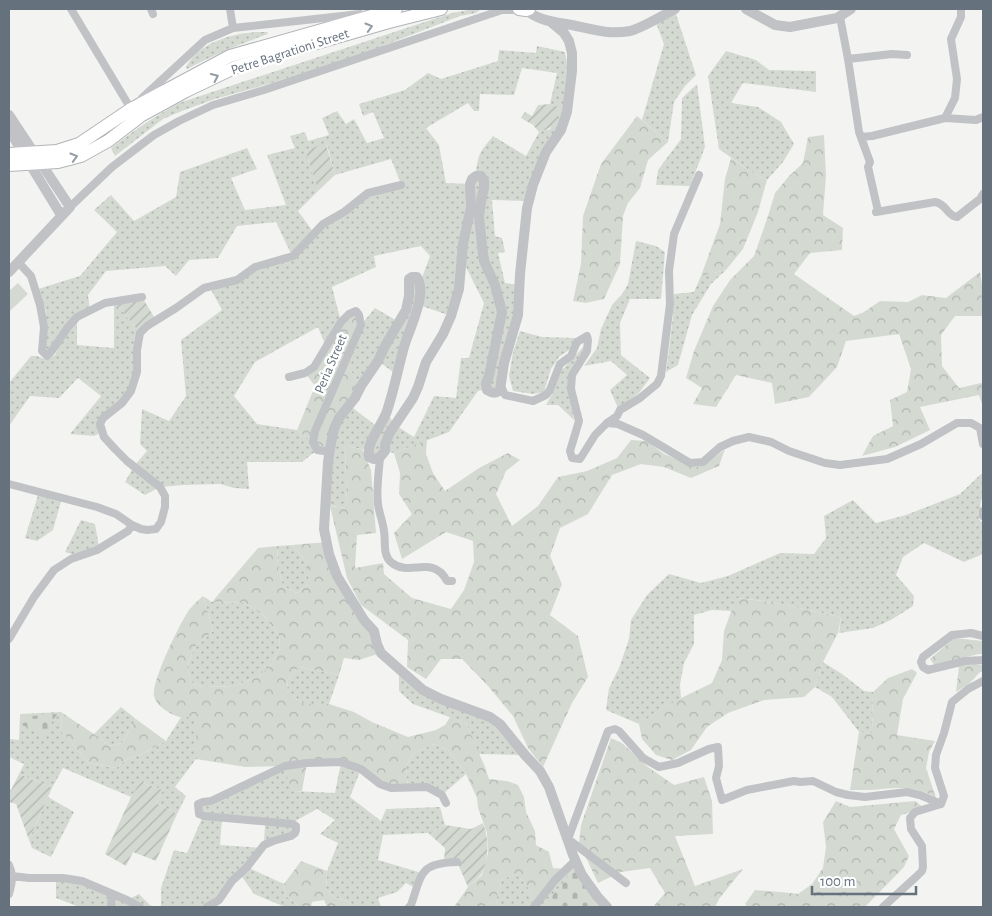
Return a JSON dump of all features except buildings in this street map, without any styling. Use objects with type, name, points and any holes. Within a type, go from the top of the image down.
[{"type":"main road","name":"Petre Bagrationi Street","points":[[9,154],[58,162],[80,156],[108,141],[142,115],[236,67],[389,22],[441,9]]},
{"type":"main road","name":"Petre Bagrationi Street","points":[[9,165],[79,144],[132,109],[230,56],[387,10]]},
{"type":"street","points":[[71,9],[132,109]]},
{"type":"street","points":[[230,9],[233,28]]},
{"type":"street","points":[[9,272],[61,215],[112,167],[154,135],[213,105],[264,90],[502,10],[525,9],[534,16],[552,23],[615,33],[631,30],[675,9]]},
{"type":"street","points":[[746,9],[775,24],[790,27],[840,17],[851,9]]},
{"type":"street","points":[[945,118],[955,98],[957,79],[951,39],[961,17],[961,9]]},
{"type":"street","name":"Petre Bagrationi Street","points":[[132,109],[205,40],[233,28],[387,10]]},
{"type":"street","points":[[840,17],[861,137],[870,162],[868,167],[877,212],[935,202],[943,205],[952,216],[957,217],[980,199],[983,194]]},
{"type":"street","points":[[552,23],[564,33],[569,41],[572,53],[572,71],[567,112],[561,130],[546,152],[533,185],[527,208],[518,315],[504,362],[500,390],[496,393],[491,392],[487,390],[486,383],[502,312],[495,285],[484,261],[479,216],[484,181],[481,176],[476,176],[470,184],[471,207],[463,244],[459,289],[452,316],[434,351],[426,362],[413,398],[389,434],[385,451],[380,457],[374,459],[369,457],[368,452],[372,440],[387,413],[404,347],[419,304],[420,283],[417,277],[409,279],[408,303],[403,316],[355,398],[339,418],[334,430],[330,452],[324,529],[336,576],[364,620],[374,631],[376,644],[381,653],[423,690],[490,717],[500,724],[525,756],[540,771],[549,787],[582,874],[597,896],[608,907]]},
{"type":"street","points":[[848,59],[892,54],[906,55]]},
{"type":"street","points":[[9,115],[61,215]]},
{"type":"street","points":[[861,137],[945,118],[976,120],[983,118]]},
{"type":"street","points":[[9,130],[70,207]]},
{"type":"street","points":[[9,130],[9,148]]},
{"type":"street","points":[[501,386],[505,395],[533,401],[546,395],[550,390],[560,364],[571,356],[577,342],[587,336],[588,351],[572,375],[571,388],[579,421],[570,451],[572,458],[580,459],[595,436],[607,423],[617,416],[620,410],[640,398],[657,384],[661,376],[670,304],[669,271],[674,234],[699,176]]},
{"type":"street","points":[[9,484],[98,507],[116,514],[141,529],[156,528],[161,522],[166,502],[165,496],[160,487],[127,461],[104,437],[100,424],[103,418],[122,403],[131,391],[137,372],[137,350],[140,333],[147,326],[204,288],[237,280],[255,267],[293,256],[323,224],[344,212],[368,193],[401,185]]},
{"type":"street","points":[[18,262],[31,276],[38,298],[44,327],[42,351],[46,356],[77,317],[105,303],[142,297]]},
{"type":"street","name":"Peria Street","points":[[289,377],[305,373],[314,367],[341,322],[349,314],[356,311],[361,325],[315,431],[313,442],[317,450],[330,452]]},
{"type":"street","points":[[607,423],[618,424],[643,435],[690,463],[703,462],[720,447],[749,437],[771,442],[789,451],[825,463],[840,465],[887,459],[921,444],[957,424],[971,423],[980,428],[983,444]]},
{"type":"street","points":[[380,457],[378,504],[388,558],[393,564],[403,568],[431,567],[441,573],[448,581],[452,581]]},
{"type":"street","points":[[983,511],[983,516]]},
{"type":"street","points":[[9,639],[34,597],[54,570],[71,559],[97,550],[128,531],[132,525]]},
{"type":"street","points":[[983,636],[971,633],[952,635],[923,656],[921,662],[923,667],[928,670],[965,661],[983,660]]},
{"type":"street","points":[[941,804],[944,796],[935,768],[936,755],[952,702],[968,688],[983,682]]},
{"type":"street","points":[[568,839],[608,731],[615,729],[643,758],[659,767],[678,763],[718,747],[719,766],[716,778],[722,800],[747,790],[794,781],[813,781],[836,792],[848,795],[865,797],[907,792],[941,804]]},
{"type":"street","points":[[209,907],[220,900],[232,882],[247,867],[264,845],[291,836],[295,833],[296,826],[293,824],[204,816],[199,814],[198,804],[211,801],[285,766],[341,762],[361,769],[380,784],[391,788],[427,787],[442,795],[446,803]]},
{"type":"street","points":[[883,907],[922,871],[922,846],[911,829],[910,818],[915,812],[941,804]]},
{"type":"street","points":[[568,839],[626,883]]},
{"type":"street","points":[[534,907],[555,880],[576,860]]},
{"type":"street","points":[[409,907],[422,873],[428,868],[444,862],[457,862]]},
{"type":"street","points":[[9,864],[12,876],[9,894]]},
{"type":"street","points":[[12,876],[63,878],[82,881],[140,907]]},
{"type":"street","points":[[111,907],[112,894]]},
{"type":"green space","points":[[481,9],[476,13],[460,16],[375,49],[182,111],[163,119],[115,156],[111,148],[144,124],[179,103],[452,13]]},
{"type":"green space","points":[[676,14],[696,75],[685,86],[674,102],[668,142],[642,120],[664,44],[656,23]]},
{"type":"green space","points":[[267,32],[268,34],[227,50],[187,69],[186,67],[193,57],[206,46],[230,36]]},
{"type":"green space","points":[[537,46],[565,52],[569,72],[565,110],[525,201],[492,200],[495,236],[502,238],[505,252],[498,253],[505,283],[520,285],[501,386],[478,391],[449,432],[394,453],[385,451],[374,459],[368,450],[345,446],[347,508],[326,505],[331,443],[349,405],[379,428],[387,413],[395,425],[414,437],[434,396],[456,398],[461,358],[469,358],[484,303],[462,259],[451,316],[419,305],[397,375],[378,361],[361,386],[345,362],[361,325],[375,308],[399,322],[409,283],[420,283],[430,256],[421,246],[374,256],[376,267],[332,287],[341,322],[326,347],[318,327],[255,362],[234,396],[257,424],[297,430],[313,442],[317,450],[302,462],[247,462],[249,489],[234,488],[220,484],[184,485],[160,487],[145,495],[125,482],[134,466],[147,451],[140,444],[142,409],[169,421],[186,396],[181,340],[222,310],[209,286],[237,280],[255,267],[292,256],[276,222],[237,226],[218,258],[189,260],[176,276],[165,266],[106,271],[88,295],[90,310],[77,317],[77,345],[114,348],[114,301],[140,333],[131,391],[103,418],[102,432],[94,436],[70,434],[101,396],[78,378],[59,398],[30,396],[9,426],[9,383],[31,356],[47,360],[55,355],[67,329],[50,351],[45,351],[46,312],[38,289],[80,276],[117,232],[94,210],[111,195],[134,221],[176,197],[180,172],[247,148],[257,169],[231,178],[245,210],[286,205],[267,155],[295,148],[290,136],[305,132],[308,141],[329,135],[322,118],[337,111],[346,124],[354,119],[367,143],[384,138],[373,112],[363,116],[359,104],[405,90],[428,73],[441,79],[498,61],[499,50],[536,53]],"holes":[[[522,68],[557,73],[550,104],[559,107],[550,129],[539,132],[526,156],[493,136],[480,153],[475,174],[470,184],[446,183],[439,145],[426,128],[468,103],[474,111],[479,111],[480,94],[514,95]],[[327,145],[335,175],[391,159],[401,184],[368,193],[314,233],[298,211],[318,191],[305,150]]]},
{"type":"green space","points":[[726,51],[756,60],[769,70],[816,71],[816,92],[743,83],[731,103],[758,107],[781,122],[794,144],[783,162],[767,180],[750,171],[719,149],[708,76]]},
{"type":"green space","points":[[697,84],[705,147],[690,186],[656,185],[658,170],[681,139],[682,98]]},
{"type":"green space","points":[[550,104],[559,107],[558,117],[548,129],[539,132],[533,125],[521,118],[525,112],[532,116],[538,105]]},
{"type":"green space","points":[[637,116],[668,142],[648,160],[640,188],[628,203],[623,216],[620,264],[604,299],[586,303],[573,301],[581,264],[583,216],[601,164]]},
{"type":"green space","points":[[824,135],[826,176],[823,215],[843,228],[842,250],[810,253],[794,274],[854,316],[864,312],[880,301],[908,302],[922,295],[946,298],[980,272],[983,291],[983,316],[955,316],[941,335],[942,366],[959,388],[983,384],[983,407],[979,395],[920,407],[930,430],[895,447],[862,456],[873,436],[893,426],[890,400],[907,392],[911,369],[899,334],[846,341],[837,367],[809,397],[775,404],[772,383],[736,375],[716,407],[693,404],[702,388],[686,378],[694,351],[713,306],[730,280],[754,256],[775,193],[803,163],[808,137]]},
{"type":"green space","points":[[326,144],[335,175],[318,191],[305,150]]},
{"type":"green space","points":[[731,158],[767,180],[758,212],[743,249],[726,270],[701,276],[720,224],[725,179]]},
{"type":"green space","points":[[636,241],[656,246],[665,252],[661,299],[630,299],[620,323],[621,355],[650,378],[639,393],[618,408],[610,390],[627,375],[611,361],[584,366],[597,348],[601,329],[612,305],[628,284]]},
{"type":"green space","points":[[726,270],[711,284],[692,315],[678,365],[666,372],[674,294],[694,292],[701,276]]},
{"type":"green space","points":[[18,283],[28,294],[9,312],[9,291]]},
{"type":"green space","points":[[142,297],[156,320],[140,333],[114,301]]},
{"type":"green space","points":[[356,311],[361,325],[345,362],[361,386],[349,405],[330,452],[317,450],[313,442],[297,430],[315,386],[305,373],[314,367],[341,322]]},
{"type":"green space","points":[[520,331],[542,337],[576,338],[572,348],[559,357],[551,369],[544,392],[533,394],[513,391],[509,376],[513,352]]},
{"type":"green space","points":[[584,346],[585,349],[569,393],[574,420],[558,405],[546,405],[562,370]]},
{"type":"green space","points":[[427,440],[426,454],[433,473],[445,491],[479,468],[508,453],[520,460],[506,471],[496,494],[512,526],[538,506],[558,477],[587,471],[617,458],[631,440],[647,441],[664,454],[696,467],[708,462],[725,449],[719,466],[691,478],[664,467],[641,464],[612,475],[588,514],[560,528],[550,556],[562,584],[550,615],[578,636],[588,677],[572,703],[543,767],[528,748],[513,716],[462,659],[441,659],[426,679],[407,667],[408,640],[361,605],[347,578],[330,506],[347,508],[345,446],[362,449],[371,470],[376,533],[357,535],[355,568],[383,563],[384,574],[412,598],[451,609],[464,590],[474,562],[473,541],[446,532],[402,559],[394,533],[412,514],[399,494],[400,473],[394,453]]},
{"type":"green space","points":[[983,474],[983,499],[981,500],[979,519],[983,524],[983,554],[964,562],[924,543],[903,557],[896,575],[914,596],[913,606],[891,620],[873,628],[839,633],[841,617],[772,602],[737,598],[731,611],[712,610],[694,615],[694,644],[684,663],[680,685],[681,698],[639,724],[606,710],[609,688],[619,668],[629,639],[631,620],[647,595],[669,574],[701,583],[728,576],[780,553],[814,554],[826,538],[824,516],[853,500],[876,523],[906,515],[960,494]]},
{"type":"green space","points":[[39,492],[62,498],[53,530],[37,541],[25,538]]},
{"type":"green space","points":[[81,520],[95,524],[99,547],[77,556],[65,552]]},
{"type":"green space","points":[[327,542],[329,554],[381,653],[359,660],[344,658],[339,675],[299,667],[288,679],[287,691],[304,704],[329,704],[354,712],[372,722],[408,737],[436,730],[445,725],[450,717],[466,723],[489,779],[507,781],[518,785],[524,797],[526,812],[535,831],[536,845],[549,852],[553,868],[566,869],[534,907],[529,889],[517,874],[502,879],[497,896],[499,907],[454,907],[468,887],[482,875],[488,853],[487,833],[478,808],[477,798],[466,774],[448,750],[434,744],[414,753],[406,766],[408,788],[391,788],[341,763],[307,763],[302,791],[293,791],[288,781],[285,766],[245,767],[196,759],[196,716],[176,716],[164,710],[155,700],[154,689],[157,678],[179,627],[189,610],[203,596],[213,631],[195,647],[187,666],[191,682],[202,687],[234,686],[257,677],[270,666],[280,648],[279,635],[264,616],[245,603],[212,602],[258,548],[277,546],[278,567],[283,586],[297,593],[308,584],[308,563],[292,545]]},
{"type":"green space","points":[[292,545],[308,563],[308,584],[297,593],[283,586],[278,567],[277,546]]},
{"type":"green space","points":[[203,596],[212,602],[245,603],[264,616],[279,635],[280,648],[270,666],[257,677],[234,686],[202,687],[191,682],[187,666],[195,647],[213,631]]},
{"type":"green space","points":[[736,598],[772,602],[841,617],[838,633],[823,662],[815,687],[804,697],[764,700],[728,713],[707,727],[691,750],[672,760],[656,755],[642,739],[639,724],[675,701],[712,683],[722,660],[724,631]]},
{"type":"green space","points":[[954,638],[983,641],[983,654],[934,665],[930,659]]},
{"type":"green space","points":[[823,662],[864,691],[873,692],[872,734],[859,732],[832,697],[815,687]]},
{"type":"green space","points":[[983,665],[983,672],[980,672],[970,683],[956,692],[959,666]]},
{"type":"green space","points":[[299,667],[339,675],[329,704],[304,704],[287,691],[288,679]]},
{"type":"green space","points":[[399,669],[416,683],[490,717],[525,755],[479,754],[466,723],[413,704],[399,691]]},
{"type":"green space","points":[[912,669],[917,673],[903,699],[897,735],[935,741],[929,752],[926,768],[936,798],[920,791],[904,788],[850,790],[859,732],[872,734],[873,692],[888,678]]},
{"type":"green space","points":[[121,707],[136,719],[122,743],[109,746],[94,734]]},
{"type":"green space","points":[[61,712],[62,732],[89,763],[116,768],[126,760],[166,741],[181,717],[196,716],[196,759],[175,787],[186,796],[177,814],[156,803],[163,790],[140,782],[131,797],[63,768],[52,788],[19,774],[24,764],[9,757],[9,739],[19,740],[20,714]]},
{"type":"green space","points":[[61,712],[109,746],[122,743],[136,719],[166,741],[126,760],[116,768],[89,763],[62,732]]},
{"type":"green space","points":[[57,714],[44,735],[22,725],[20,717]]},
{"type":"green space","points":[[611,738],[622,743],[648,767],[674,785],[704,777],[712,801],[713,834],[675,836],[695,886],[743,869],[719,899],[715,907],[653,907],[665,893],[650,868],[621,872],[598,883],[579,843],[581,825]]},
{"type":"green space","points":[[434,744],[448,750],[466,774],[442,795],[427,787],[408,788],[406,766],[414,753]]},
{"type":"green space","points":[[341,762],[361,769],[350,797],[381,821],[386,809],[440,807],[445,825],[428,833],[383,835],[378,860],[422,873],[417,889],[406,883],[397,892],[378,898],[381,907],[352,907],[350,902],[334,897],[326,889],[327,871],[338,843],[320,834],[335,820],[317,809],[290,824],[296,830],[264,845],[265,822],[222,818],[220,845],[262,848],[247,867],[284,884],[286,896],[300,907],[285,907],[254,894],[240,874],[212,907],[161,907],[161,888],[174,850],[187,853],[203,816],[198,804],[285,766],[293,791],[335,793]]},
{"type":"green space","points":[[19,774],[52,788],[29,840],[16,804],[9,802],[9,789],[11,790]]},
{"type":"green space","points":[[140,782],[163,790],[156,803],[177,814],[156,861],[133,852],[126,866],[105,854],[131,797]]},
{"type":"green space","points":[[48,797],[74,812],[51,857],[32,848],[29,840]]},
{"type":"green space","points":[[836,801],[850,807],[915,801],[924,808],[901,815],[894,829],[909,856],[904,867],[865,907],[748,907],[745,904],[755,890],[798,894],[812,884],[823,868],[826,847],[823,822]]},
{"type":"green space","points":[[483,823],[487,842],[486,861],[481,875],[468,887],[457,862],[444,862],[445,848],[428,833],[445,825],[471,829]]},
{"type":"green space","points":[[576,860],[575,868],[550,900],[551,907],[499,907],[497,896],[502,879],[517,874],[529,889],[534,906]]},
{"type":"green space","points":[[301,861],[327,871],[326,889],[334,897],[350,902],[352,907],[327,907],[324,900],[312,902],[311,907],[300,907],[286,896],[284,884]]},
{"type":"green space","points":[[575,868],[602,907],[551,907],[549,900]]},
{"type":"green space","points":[[56,878],[63,878],[127,900],[139,894],[150,905],[155,907],[79,907],[56,898]]}]
